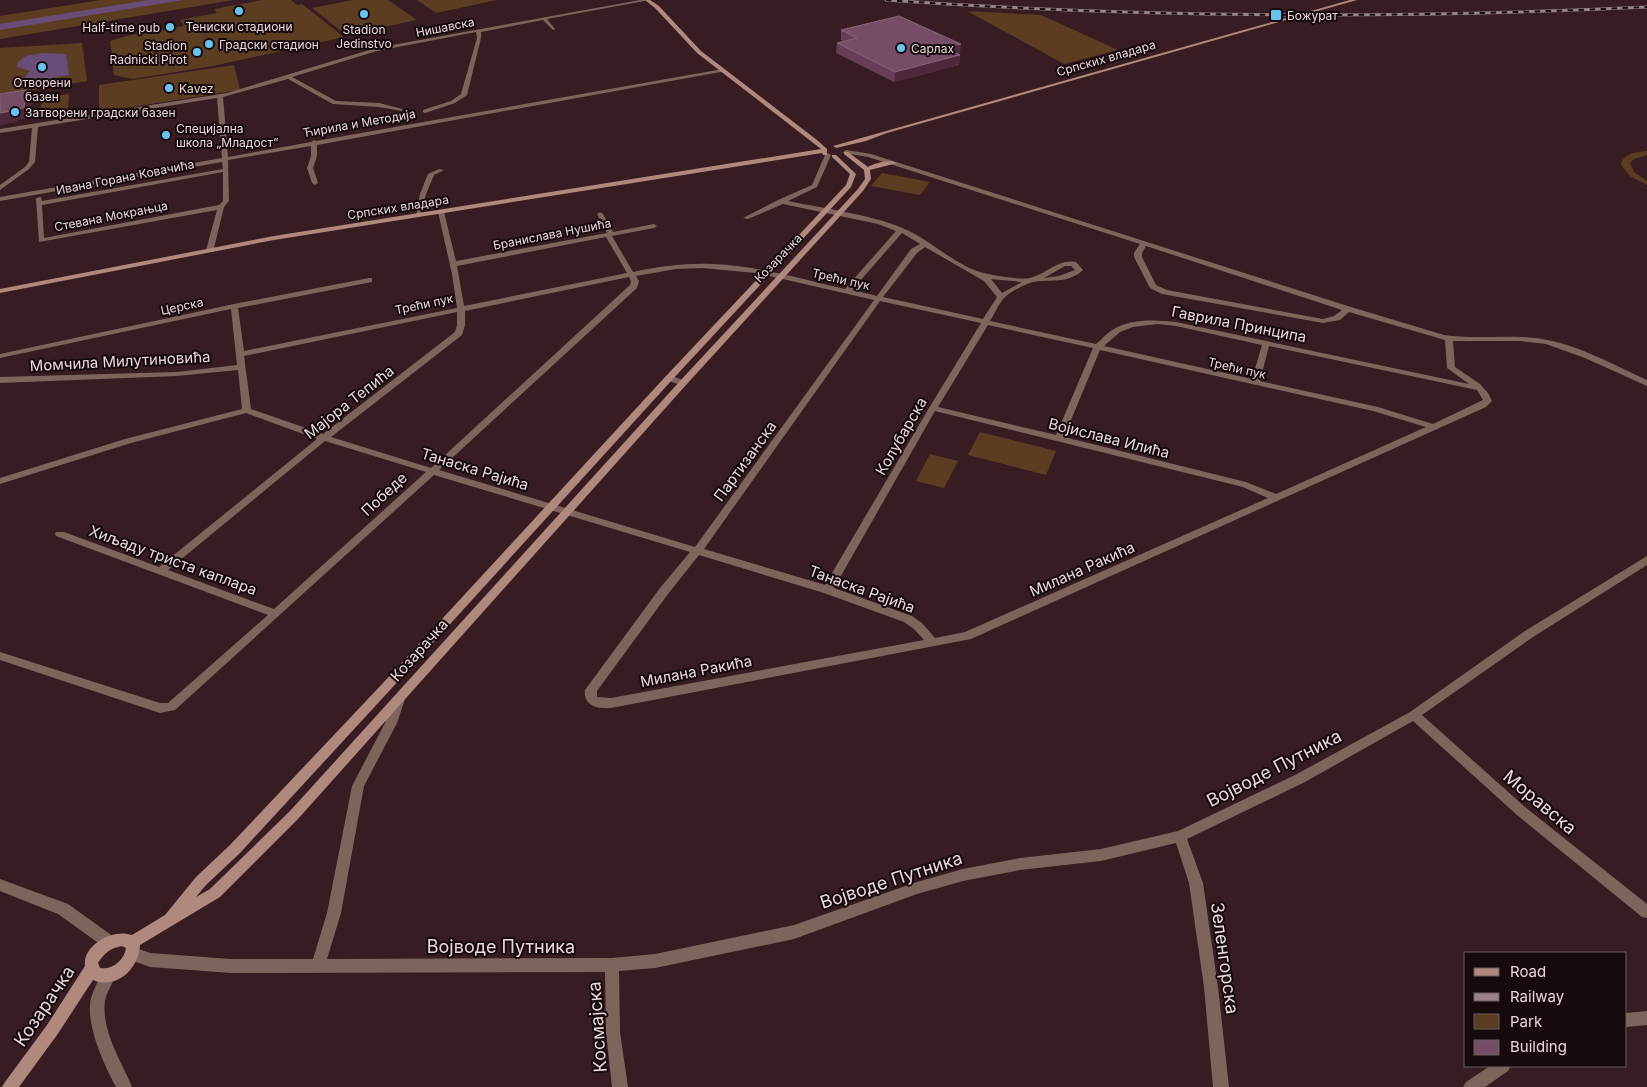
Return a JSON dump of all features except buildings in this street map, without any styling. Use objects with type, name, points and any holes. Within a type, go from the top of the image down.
[{"type":"street","name":"Нишавска","points":[[0,131],[220,97],[290,78],[371,51],[648,0]]},
{"type":"street","points":[[648,0],[657,7],[698,52],[816,141],[827,153],[815,186],[780,200],[746,218]]},
{"type":"street","name":"Српских владара","points":[[827,153],[835,146],[864,140],[885,132],[1355,0]]},
{"type":"street","points":[[544,18],[553,29]]},
{"type":"street","points":[[425,111],[453,102],[464,94],[479,38],[478,31]]},
{"type":"street","name":"Ћирила и Методија","points":[[0,199],[723,71]]},
{"type":"street","points":[[290,78],[335,103],[379,105],[400,110]]},
{"type":"street","points":[[210,250],[221,207],[226,201],[226,170],[220,97]]},
{"type":"street","points":[[0,188],[27,168],[32,162],[35,125]]},
{"type":"street","name":"Српских владара","points":[[0,291],[210,250],[418,215],[802,155],[846,151],[864,140]]},
{"type":"street","points":[[816,141],[846,151],[869,155],[1348,309],[1449,338],[1513,338],[1548,342],[1588,356],[1647,383]]},
{"type":"street","points":[[314,142],[314,156],[310,168],[314,183]]},
{"type":"street","points":[[846,151],[867,169],[877,165],[894,163]]},
{"type":"street","name":"Козарачка","points":[[166,924],[201,881],[241,842],[669,378],[849,186],[853,176],[846,166],[827,153]]},
{"type":"street","name":"Козарачка","points":[[132,949],[166,924],[215,893],[294,815],[683,382],[840,214],[866,184],[867,169]]},
{"type":"street","name":"Ивана Горана Ковачића","points":[[38,193],[39,204],[226,170]]},
{"type":"street","points":[[418,215],[423,194],[431,174],[441,170]]},
{"type":"street","points":[[780,200],[824,211]]},
{"type":"street","name":"Стевана Мокрањца","points":[[39,204],[41,240],[221,207]]},
{"type":"street","name":"Колубарска","points":[[824,211],[880,222],[918,238],[987,279],[1001,298]]},
{"type":"street","name":"Мајора Тепића","points":[[160,571],[324,438],[459,333],[462,327],[461,308],[454,264],[441,212]]},
{"type":"street","points":[[600,214],[630,275]]},
{"type":"street","name":"Бранислава Нушића","points":[[454,264],[654,226]]},
{"type":"street","points":[[846,292],[901,230]]},
{"type":"street","points":[[1144,243],[1138,252],[1138,258],[1153,286],[1165,292],[1323,322],[1337,318],[1348,309]]},
{"type":"street","name":"Партизанска","points":[[589,696],[591,690],[664,591],[697,551],[878,299],[914,251],[926,244]]},
{"type":"street","name":"Трећи пук","points":[[240,354],[669,267],[701,264],[726,266],[780,277],[1394,414],[1433,427]]},
{"type":"street","name":"Колубарска","points":[[828,590],[933,408],[1001,298],[1006,293],[1032,281],[1066,264],[1076,266],[1079,270],[1068,276],[1032,281],[995,279],[978,274]]},
{"type":"street","name":"Победе","points":[[0,656],[160,708],[171,708],[602,318],[634,286],[635,281],[630,275]]},
{"type":"street","name":"Церска","points":[[0,356],[234,306],[369,280]]},
{"type":"street","points":[[0,481],[128,441],[247,410],[234,306]]},
{"type":"street","name":"Гаврила Принципа","points":[[1058,440],[1098,348],[1117,330],[1132,324],[1148,322],[1176,324],[1480,389]]},
{"type":"street","points":[[1449,338],[1451,368],[1480,389]]},
{"type":"street","points":[[1255,383],[1266,343]]},
{"type":"street","name":"Момчила Милутиновића","points":[[0,380],[177,374],[242,367]]},
{"type":"street","points":[[669,378],[683,382]]},
{"type":"street","name":"Милана Ракића","points":[[589,696],[595,703],[611,703],[967,636],[1483,405],[1488,401],[1480,389]]},
{"type":"street","name":"Војислава Илића","points":[[933,408],[1246,485],[1277,498]]},
{"type":"street","name":"Танаска Рајића","points":[[247,410],[324,438],[567,513],[828,590],[908,619],[918,626],[933,642]]},
{"type":"street","name":"Хиљаду триста каплара","points":[[60,534],[276,614]]},
{"type":"street","name":"Војводе Путника","points":[[132,949],[150,960],[231,966],[612,965],[654,961],[794,932],[917,888],[963,875],[1020,864],[1101,855],[1180,836],[1301,778],[1414,716],[1529,634],[1647,560]]},
{"type":"street","points":[[318,966],[334,913],[358,786],[391,723],[399,698]]},
{"type":"street","name":"Моравска","points":[[1414,716],[1521,811],[1647,912]]},
{"type":"street","name":"Зеленгорска","points":[[1180,836],[1196,883],[1211,987],[1221,1087]]},
{"type":"street","points":[[0,884],[62,909],[109,942]]},
{"type":"street","points":[[122,939],[132,949],[121,970],[108,975],[98,975],[91,969],[91,964],[97,952],[109,942],[122,939]]},
{"type":"street","name":"Космајска","points":[[612,965],[613,1032],[620,1087]]},
{"type":"street","name":"Козарачка","points":[[10,1087],[52,1030],[91,969]]},
{"type":"street","points":[[108,975],[98,1002],[101,1028],[106,1051],[124,1087]]},
{"type":"street","points":[[1627,1020],[1647,1018]]},
{"type":"street","points":[[1471,1087],[1501,1067]]},
{"type":"green space","points":[[101,0],[234,0],[0,39],[0,16]]},
{"type":"green space","name":"Градски стадион","points":[[262,0],[291,0],[297,5],[302,4],[344,37],[213,66],[132,79],[114,75],[110,41],[126,36],[184,26],[180,20],[217,13],[214,9]]},
{"type":"green space","name":"Stadion Jedinstvo","points":[[353,0],[388,0],[417,20],[346,35],[312,8]]},
{"type":"green space","points":[[417,0],[497,0],[436,13]]},
{"type":"green space","points":[[967,11],[1041,15],[1118,50],[1064,64]]},
{"type":"green space","points":[[82,43],[87,81],[0,96],[0,48]]},
{"type":"green space","name":"Kavez","points":[[234,65],[240,90],[99,112],[99,85]]},
{"type":"green space","points":[[69,94],[68,110],[40,114],[42,98]]},
{"type":"green space","points":[[1647,151],[1647,155],[1634,159],[1630,163],[1634,172],[1647,181],[1647,185],[1630,176],[1621,165],[1627,156]]},
{"type":"green space","points":[[882,173],[930,182],[920,195],[871,186]]},
{"type":"green space","points":[[980,432],[1056,451],[1046,475],[968,455]]},
{"type":"green space","points":[[930,454],[958,461],[944,488],[916,481]]},
{"type":"shaded area","points":[[148,0],[183,0],[0,30],[0,24]]},
{"type":"shaded area","name":"Отворени базен","points":[[43,53],[66,54],[69,75],[36,81],[26,79],[25,77],[30,71],[17,67],[18,62],[26,56]]},
{"type":"railway","points":[[886,0],[1076,10],[1266,15],[1457,14],[1647,7]]},
{"type":"place","name":"Тениски стадиони","points":[[239,11]]},
{"type":"place","name":"Stadion Jedinstvo","points":[[364,14]]},
{"type":"place","name":"Божурат","points":[[1276,15]]},
{"type":"place","name":"Half-time pub","points":[[170,27]]},
{"type":"place","name":"Градски стадион","points":[[209,44]]},
{"type":"place","name":"Сарлах","points":[[901,48]]},
{"type":"place","name":"Stadion Radnicki Pirot","points":[[197,52]]},
{"type":"place","name":"Отворени базен","points":[[42,67]]},
{"type":"place","name":"Kavez","points":[[169,88]]},
{"type":"place","name":"Затворени градски базен","points":[[15,112]]},
{"type":"place","name":"Специјална школа „Младост”","points":[[166,135]]}]
